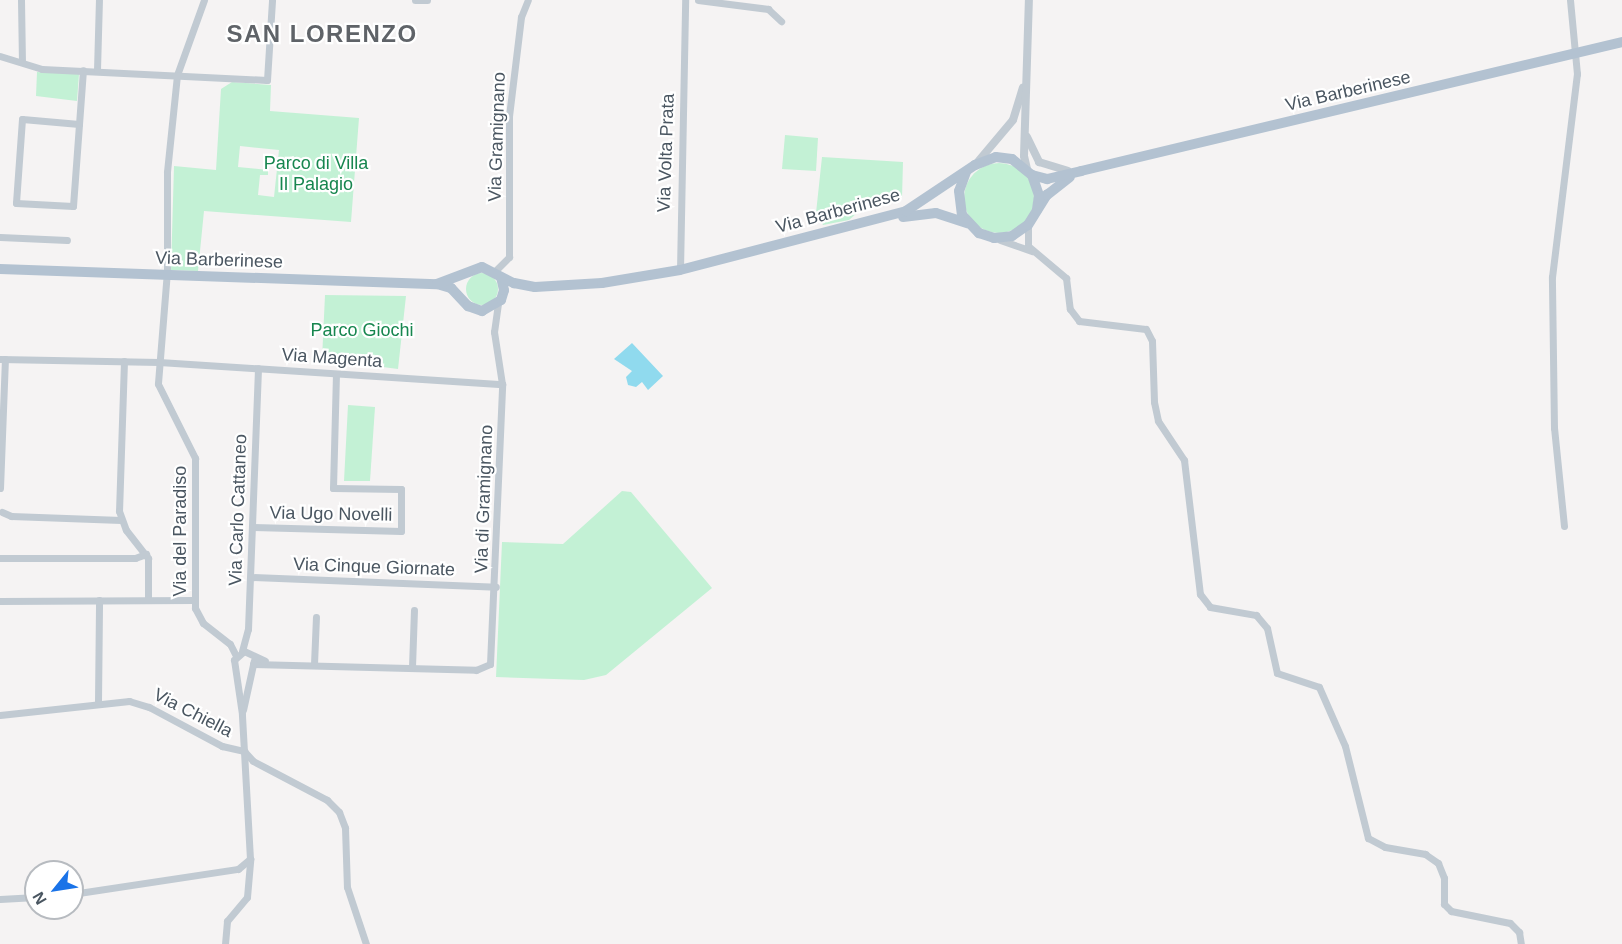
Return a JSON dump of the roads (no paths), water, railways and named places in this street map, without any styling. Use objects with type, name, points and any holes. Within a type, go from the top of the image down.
[{"type":"main road","name":"Via Barberinese","points":[[742,255],[906,211],[971,168],[1004,157],[1047,179],[1622,42]]},
{"type":"main road","points":[[967,223],[959,206],[959,191],[971,168]]},
{"type":"main road","name":"Via Barberinese","points":[[1028,225],[1047,195],[1081,171]]},
{"type":"main road","points":[[1030,172],[1039,195],[1037,210]]},
{"type":"main road","name":"Via Barberinese","points":[[0,269],[437,284],[451,288],[468,306],[482,311],[500,300],[535,287],[602,283],[680,270],[921,214],[936,213],[967,223],[979,233],[994,238]]},
{"type":"main road","points":[[994,238],[1012,236],[1028,225]]},
{"type":"main road","name":"Via Barberinese","points":[[437,284],[464,276],[479,267],[535,287]]},
{"type":"main road","points":[[498,274],[500,300]]},
{"type":"main road","points":[[462,298],[464,276]]},
{"type":"street","points":[[21,0],[22,62]]},
{"type":"street","points":[[97,70],[99,0]]},
{"type":"street","name":"Via del Paradiso","points":[[204,0],[177,75],[167,172],[167,275],[159,362],[160,391],[195,458],[194,600],[204,623],[252,663]]},
{"type":"street","points":[[0,56],[42,69],[267,80],[273,0]]},
{"type":"street","points":[[415,0],[428,0]]},
{"type":"street","name":"Via Gramignano","points":[[498,274],[509,257],[509,116],[521,16],[528,0]]},
{"type":"street","name":"Via Volta Prata","points":[[680,270],[685,0]]},
{"type":"street","points":[[698,0],[768,9],[781,21]]},
{"type":"street","points":[[1029,0],[1025,122],[1030,172]]},
{"type":"street","points":[[1564,526],[1554,428],[1552,278],[1563,203],[1576,53],[1570,0]]},
{"type":"street","points":[[971,168],[1013,120],[1028,63]]},
{"type":"street","points":[[79,124],[22,119],[16,203],[73,206],[83,70]]},
{"type":"street","points":[[1025,122],[1030,147],[1039,162],[1055,170],[1081,171]]},
{"type":"street","points":[[1028,225],[1026,241],[1066,278],[1070,309],[1079,321],[1146,329],[1152,341],[1158,421],[1184,460],[1200,594],[1210,607],[1256,615],[1267,628],[1277,673],[1319,687],[1345,746],[1368,838],[1385,847],[1425,854],[1438,863],[1444,878],[1444,904],[1451,911],[1510,923],[1519,932],[1521,944]]},
{"type":"street","points":[[0,237],[67,240]]},
{"type":"street","points":[[994,238],[1038,254]]},
{"type":"street","name":"Via di Gramignano","points":[[412,667],[476,670],[487,666],[493,656],[502,384],[494,332],[500,300]]},
{"type":"street","name":"Via di Gramignano","points":[[482,311],[494,332]]},
{"type":"street","points":[[0,488],[2,359]]},
{"type":"street","name":"Via Magenta","points":[[2,359],[159,362],[502,384]]},
{"type":"street","points":[[124,361],[121,520],[146,554],[148,600]]},
{"type":"street","name":"Via Carlo Cattaneo","points":[[239,653],[248,629],[258,368]]},
{"type":"street","name":"Via Ugo Novelli","points":[[252,527],[401,531],[401,489],[333,488],[336,374]]},
{"type":"street","points":[[1,511],[10,516],[121,520]]},
{"type":"street","points":[[0,558],[135,558],[146,554]]},
{"type":"street","name":"Via Cinque Giornate","points":[[250,577],[496,587]]},
{"type":"street","points":[[99,600],[99,702]]},
{"type":"street","points":[[0,602],[194,600]]},
{"type":"street","points":[[236,667],[267,662],[412,667],[414,610]]},
{"type":"street","points":[[314,664],[316,617]]},
{"type":"street","points":[[239,653],[236,667],[244,752],[253,762],[327,800],[339,812],[345,828],[347,887],[366,944]]},
{"type":"street","points":[[242,714],[252,663]]},
{"type":"street","name":"Via Chiella","points":[[0,715],[99,702],[138,703],[222,746],[244,752],[250,859],[246,900],[227,921],[225,944]]},
{"type":"street","points":[[84,892],[238,869],[250,859]]},
{"type":"street","points":[[0,899],[24,898]]},
{"type":"water","points":[[632,343],[663,376],[648,390],[642,382],[636,387],[628,385],[626,377],[632,371],[614,359]]},
{"type":"district","name":"SAN LORENZO","points":[[322,34]]},
{"type":"park label","name":"Parco di Villa Il Palagio","points":[[316,174]]},
{"type":"park label","name":"Parco Giochi","points":[[362,330]]}]
